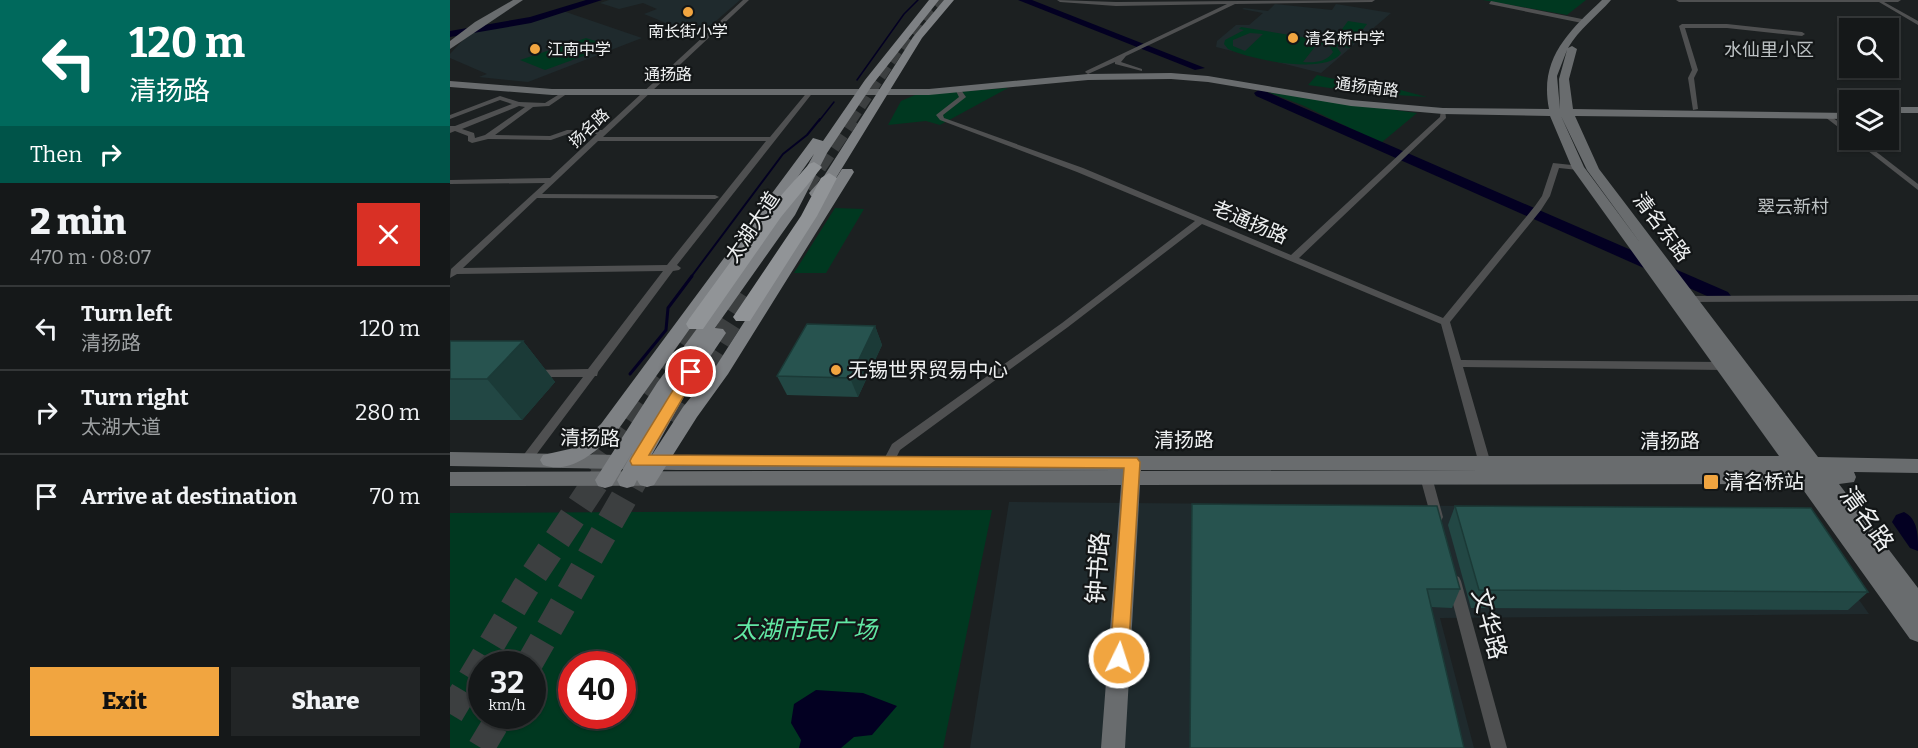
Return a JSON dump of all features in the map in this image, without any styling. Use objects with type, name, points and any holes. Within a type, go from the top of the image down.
[{"type":"highway","points":[[696,324],[775,213],[817,160]]},
{"type":"highway","points":[[743,317],[810,216],[830,178]]},
{"type":"main road","points":[[450,46],[462,32],[511,0]]},
{"type":"main road","points":[[462,32],[519,0]]},
{"type":"main road","name":"清名东路","points":[[1607,0],[1582,21],[1568,37],[1553,67],[1551,84],[1555,110],[1578,168],[1724,366],[1810,470]]},
{"type":"main road","name":"清名东路","points":[[1617,0],[1578,39],[1563,76],[1569,110],[1581,147],[1593,170],[1685,293],[1810,470]]},
{"type":"main road","name":"太湖大道","points":[[605,480],[663,388],[788,215],[817,160],[864,89],[945,1]]},
{"type":"main road","name":"太湖大道","points":[[627,480],[680,388],[796,217],[830,178],[885,89],[945,1]]},
{"type":"main road","name":"通扬南路","points":[[885,89],[960,85],[1088,72],[1140,70],[1212,74],[1396,102],[1555,110]]},
{"type":"main road","name":"通扬南路","points":[[885,89],[960,91],[1089,77],[1171,76],[1208,79],[1351,103],[1443,111],[1839,110]]},
{"type":"main road","name":"通扬路","points":[[450,82],[518,87],[650,90],[864,89]]},
{"type":"main road","name":"通扬路","points":[[450,82],[566,92],[885,89]]},
{"type":"main road","points":[[550,460],[580,454],[608,429],[841,108],[864,89]]},
{"type":"main road","points":[[647,479],[690,412],[722,370],[830,200],[890,100],[885,89]]},
{"type":"main road","name":"通扬南路","points":[[1569,110],[1839,116]]},
{"type":"main road","points":[[1899,110],[1918,110]]},
{"type":"main road","points":[[1899,116],[1918,117]]},
{"type":"main road","points":[[779,192],[817,160]]},
{"type":"main road","name":"清扬路","points":[[450,459],[888,463],[1426,477],[1918,466]]},
{"type":"main road","name":"清扬路","points":[[450,479],[627,480],[1485,464],[1810,470],[1918,477]]},
{"type":"main road","name":"钟书路","points":[[1113,748],[1132,470]]},
{"type":"main road","name":"清名路","points":[[1810,470],[1918,604]]},
{"type":"main road","name":"清名路","points":[[1810,470],[1918,632]]},
{"type":"street","name":"扬名路","points":[[452,273],[746,0]]},
{"type":"street","points":[[1060,0],[1102,4],[1371,0]]},
{"type":"street","points":[[1143,0],[1155,3]]},
{"type":"street","points":[[1679,0],[1898,0]]},
{"type":"street","points":[[1879,0],[1918,23]]},
{"type":"street","points":[[1088,72],[1237,1]]},
{"type":"street","points":[[1491,3],[1582,21]]},
{"type":"street","points":[[1695,109],[1691,78],[1695,70],[1682,26],[1727,26],[1802,34]]},
{"type":"street","points":[[1124,55],[1117,63],[1140,70]]},
{"type":"street","points":[[526,460],[811,91]]},
{"type":"street","name":"老通扬路","points":[[960,91],[963,97],[942,111],[939,115],[942,119],[1080,171],[1445,322]]},
{"type":"street","points":[[450,117],[500,98],[518,104],[547,105],[566,92]]},
{"type":"street","points":[[452,129],[518,104]]},
{"type":"street","points":[[488,137],[531,105]]},
{"type":"street","points":[[1292,259],[1408,152],[1443,117],[1443,111]]},
{"type":"street","points":[[1827,116],[1839,125]]},
{"type":"street","points":[[452,129],[471,135],[472,141],[488,137],[551,138],[567,132],[605,132]]},
{"type":"street","points":[[597,139],[772,139]]},
{"type":"street","points":[[1870,150],[1918,188]]},
{"type":"street","points":[[1485,464],[1445,322],[1538,208],[1546,196],[1556,165],[1578,168]]},
{"type":"street","points":[[450,182],[553,180]]},
{"type":"street","points":[[536,196],[715,197]]},
{"type":"street","points":[[888,463],[896,447],[1065,325],[1202,221]]},
{"type":"street","points":[[452,273],[674,268]]},
{"type":"street","points":[[1685,293],[1918,298]]},
{"type":"street","points":[[1456,363],[1724,366]]},
{"type":"street","points":[[521,374],[593,373]]},
{"type":"street","points":[[1426,477],[1441,533]]},
{"type":"street","name":"文华路","points":[[1450,567],[1499,748]]},
{"type":"shaded area","name":"南长街小学","points":[[609,0],[740,0],[709,27],[681,29],[644,14],[657,9],[643,3],[619,9],[600,3]]},
{"type":"shaded area","name":"清名桥中学","points":[[1275,4],[1332,10],[1336,4],[1391,13],[1321,73],[1216,47],[1217,41],[1236,25],[1249,25],[1263,13],[1242,9],[1268,11]]},
{"type":"shaded area","name":"江南中学","points":[[563,11],[642,38],[528,82],[479,77],[487,74],[450,58],[450,54],[462,41],[475,31]]},
{"type":"shaded area","points":[[1009,502],[1795,509],[1869,614],[1440,618],[1474,748],[970,748]]},
{"type":"green space","points":[[1483,0],[1586,0],[1567,15]]},
{"type":"green space","points":[[1348,21],[1367,24],[1353,43],[1334,40]]},
{"type":"green space","points":[[1241,27],[1351,45],[1350,48],[1336,46],[1341,53],[1333,60],[1320,63],[1269,61],[1228,49],[1224,44],[1225,40],[1244,30],[1239,29]],"holes":[[[1250,33],[1263,34],[1245,51],[1233,46],[1233,40]],[[1318,43],[1330,47],[1333,52],[1320,61],[1303,62]]]},
{"type":"green space","points":[[586,38],[611,46],[545,70],[520,60]]},
{"type":"green space","points":[[1317,75],[1386,91],[1389,87],[1427,97],[1366,93],[1308,85]]},
{"type":"green space","points":[[1008,88],[940,125],[926,121],[888,125],[901,101],[915,95]]},
{"type":"green space","points":[[1267,92],[1417,113],[1381,143],[1302,105]]},
{"type":"green space","points":[[835,208],[864,209],[826,273],[794,273]]},
{"type":"green space","name":"太湖市民广场","points":[[992,510],[943,748],[450,748],[450,513]]},
{"type":"water","points":[[816,690],[863,693],[897,706],[872,735],[854,737],[841,748],[799,748],[801,740],[791,723],[794,704]]},
{"type":"building","points":[[807,324],[875,326],[850,378],[777,376]]},
{"type":"building","points":[[450,341],[523,341],[487,379],[450,379]]},
{"type":"building","points":[[1192,504],[1437,506],[1460,589],[1427,589],[1464,748],[1190,748]]},
{"type":"building","points":[[1455,506],[1811,508],[1868,592],[1479,590]]},
{"type":"waterway","points":[[450,34],[531,20],[597,0]]},
{"type":"waterway","points":[[857,80],[904,14],[918,0]]},
{"type":"waterway","points":[[1023,0],[1199,68]]},
{"type":"waterway","points":[[1260,93],[1722,296]]},
{"type":"waterway","points":[[819,121],[834,102]]},
{"type":"waterway","points":[[691,277],[783,154],[807,135],[820,119]]},
{"type":"waterway","points":[[630,374],[666,330],[668,308],[692,276]]},
{"type":"waterway","points":[[1904,522],[1918,541]]},
{"type":"tunnel","points":[[906,51],[930,13],[944,0]]},
{"type":"tunnel","points":[[850,121],[900,46]]},
{"type":"tunnel","points":[[805,187],[851,119]]},
{"type":"tunnel","points":[[670,420],[749,294]]},
{"type":"tunnel","points":[[593,471],[696,324]]},
{"type":"tunnel","points":[[596,482],[609,462]]},
{"type":"tunnel","points":[[634,482],[645,462]]},
{"type":"tunnel","points":[[450,714],[525,588],[597,480]]},
{"type":"tunnel","points":[[536,651],[634,480]]},
{"type":"tunnel","points":[[481,748],[492,729]]},
{"type":"place","name":"南长街小学","points":[[688,12]]},
{"type":"place","name":"清名桥中学","points":[[1293,38]]},
{"type":"place","name":"江南中学","points":[[535,49]]},
{"type":"place","name":"无锡世界贸易中心","points":[[836,370]]},
{"type":"place","name":"清名桥站","points":[[1711,482]]},
{"type":"district","name":"水仙里小区","points":[[1769,50]]},
{"type":"district","name":"翠云新村","points":[[1793,207]]},
{"type":"route","points":[[691,372],[638,461],[676,463],[1132,462],[1119,658]]}]
